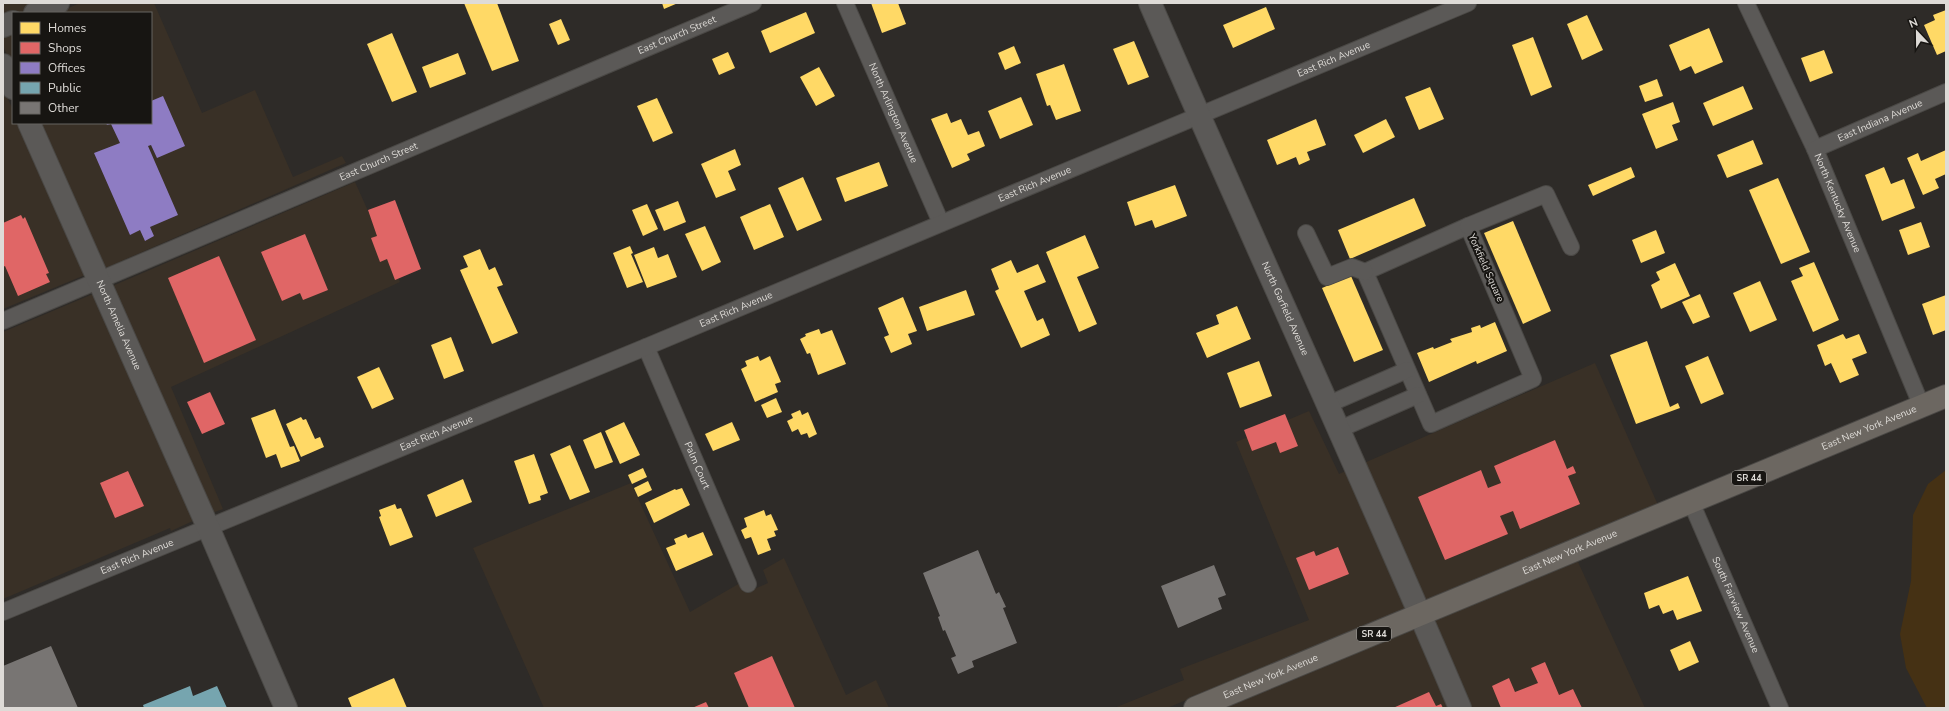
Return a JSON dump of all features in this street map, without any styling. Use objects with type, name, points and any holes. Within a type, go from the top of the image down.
[{"type":"main road","name":"East New York Avenue","points":[[1195,708],[1946,396]]},
{"type":"street","points":[[37,12],[58,3]]},
{"type":"street","name":"East Church Street","points":[[3,321],[753,3]]},
{"type":"street","name":"North Arlington Avenue","points":[[845,3],[941,223]]},
{"type":"street","name":"North Garfield Avenue","points":[[1150,3],[1199,117],[1340,429],[1460,708]]},
{"type":"street","name":"East Rich Avenue","points":[[3,612],[646,347],[941,223],[1199,117],[1468,3]]},
{"type":"street","name":"North Kentucky Avenue","points":[[1746,3],[1815,149],[1922,406]]},
{"type":"street","points":[[3,65],[12,86]]},
{"type":"street","name":"East Indiana Avenue","points":[[1815,149],[1946,92]]},
{"type":"street","name":"North Amelia Avenue","points":[[28,124],[208,527],[286,708]]},
{"type":"street","points":[[1468,226],[1546,194],[1571,247]]},
{"type":"street","name":"Yorkfield Square","points":[[1468,226],[1533,380],[1431,424],[1365,272],[1468,226]]},
{"type":"street","points":[[1306,233],[1327,277],[1352,267],[1365,272]]},
{"type":"street","name":"Palm Court","points":[[646,347],[748,584]]},
{"type":"street","points":[[1329,404],[1407,370]]},
{"type":"street","points":[[1340,429],[1418,395]]},
{"type":"street","name":"South Fairview Avenue","points":[[1691,502],[1780,708]]},
{"type":"shaded area","points":[[3,3],[58,3],[37,12],[12,12],[12,14],[3,26]]},
{"type":"shaded area","points":[[80,3],[154,3],[202,113],[255,90],[293,177],[342,156],[346,163],[101,270],[37,124],[152,124],[152,12],[59,12]]},
{"type":"shaded area","points":[[12,32],[12,66],[3,46],[3,36]]},
{"type":"shaded area","points":[[3,88],[12,108],[12,124],[19,124],[85,275],[3,309]]},
{"type":"shaded area","points":[[355,182],[400,282],[171,387],[223,509],[212,513],[110,287]]},
{"type":"shaded area","points":[[93,294],[195,520],[171,531],[170,528],[3,599],[3,332]]},
{"type":"shaded area","points":[[1595,363],[1658,505],[1425,602],[1364,463]]},
{"type":"shaded area","points":[[1309,411],[1339,474],[1348,470],[1408,609],[1167,708],[1114,708],[1184,680],[1180,669],[1309,620],[1236,442]]},
{"type":"shaded area","points":[[1946,470],[1946,708],[1927,708],[1906,668],[1900,634],[1911,581],[1913,515],[1928,484]]},
{"type":"shaded area","points":[[631,483],[690,612],[747,579],[752,590],[768,583],[763,570],[784,558],[846,695],[876,680],[889,708],[544,708],[473,548]]},
{"type":"shaded area","points":[[1597,553],[1578,562],[1645,708],[1470,708],[1433,621]]},
{"type":"shaded area","points":[[1416,628],[1450,708],[1222,708]]},
{"type":"building: Homes","points":[[464,3],[497,3],[519,61],[492,71]]},
{"type":"building: Homes","points":[[662,3],[678,3],[664,9]]},
{"type":"building: Homes","points":[[871,3],[898,3],[906,24],[882,33]]},
{"type":"building: Homes","points":[[1266,7],[1275,29],[1233,48],[1223,25]]},
{"type":"building: Homes","points":[[1946,10],[1946,51],[1937,55],[1924,25],[1935,20],[1933,15]]},
{"type":"building: Homes","points":[[806,12],[815,33],[770,53],[761,31]]},
{"type":"building: Homes","points":[[1587,15],[1603,50],[1582,60],[1567,24]]},
{"type":"building: Homes","points":[[561,19],[570,40],[558,45],[549,24]]},
{"type":"building: Homes","points":[[1709,28],[1723,62],[1695,74],[1691,66],[1680,71],[1669,45]]},
{"type":"building: Homes","points":[[392,33],[417,92],[392,102],[367,44]]},
{"type":"building: Homes","points":[[1533,37],[1552,87],[1531,96],[1512,45]]},
{"type":"building: Homes","points":[[1134,41],[1149,77],[1128,85],[1113,49]]},
{"type":"building: Homes","points":[[1014,46],[1021,63],[1005,70],[998,53]]},
{"type":"building: Homes","points":[[1824,50],[1833,73],[1810,82],[1801,58]]},
{"type":"building: Homes","points":[[728,52],[735,68],[719,75],[712,59]]},
{"type":"building: Homes","points":[[458,53],[466,74],[430,88],[422,67]]},
{"type":"building: Homes","points":[[1064,64],[1081,111],[1056,120],[1050,105],[1047,106],[1036,74]]},
{"type":"building: Homes","points":[[819,67],[835,96],[816,106],[800,77]]},
{"type":"building: Homes","points":[[1657,79],[1663,96],[1645,102],[1639,86]]},
{"type":"building: Homes","points":[[1743,86],[1753,109],[1713,126],[1703,103]]},
{"type":"building: Homes","points":[[1430,87],[1444,119],[1419,130],[1405,97]]},
{"type":"building: Homes","points":[[1021,97],[1033,125],[1000,139],[988,111]]},
{"type":"building: Homes","points":[[657,98],[673,133],[653,142],[637,106]]},
{"type":"building: Homes","points":[[1673,102],[1680,122],[1672,125],[1678,140],[1656,149],[1642,114]]},
{"type":"building: Homes","points":[[947,113],[951,123],[961,119],[968,135],[979,131],[985,146],[967,154],[970,160],[952,168],[931,119]]},
{"type":"building: Homes","points":[[1316,119],[1326,145],[1307,152],[1310,160],[1299,165],[1296,157],[1277,165],[1267,140]]},
{"type":"building: Homes","points":[[1386,119],[1395,137],[1363,153],[1354,135]]},
{"type":"building: Homes","points":[[1753,140],[1763,164],[1727,178],[1717,155]]},
{"type":"building: Homes","points":[[735,149],[741,165],[728,171],[736,190],[716,198],[701,164]]},
{"type":"building: Homes","points":[[1946,150],[1946,174],[1935,179],[1939,188],[1923,195],[1907,158],[1918,153],[1921,161]]},
{"type":"building: Homes","points":[[879,162],[888,186],[845,202],[836,178]]},
{"type":"building: Homes","points":[[1631,167],[1635,177],[1593,196],[1588,185]]},
{"type":"building: Homes","points":[[1884,167],[1891,184],[1904,179],[1915,208],[1882,221],[1865,175]]},
{"type":"building: Homes","points":[[803,177],[822,220],[797,231],[778,188]]},
{"type":"building: Homes","points":[[1778,178],[1810,252],[1781,264],[1749,190]]},
{"type":"building: Homes","points":[[1175,185],[1187,216],[1155,228],[1152,220],[1135,226],[1127,202]]},
{"type":"building: Homes","points":[[1414,198],[1426,226],[1350,259],[1338,230]]},
{"type":"building: Homes","points":[[678,201],[686,222],[664,231],[655,210]]},
{"type":"building: Homes","points":[[647,204],[658,229],[643,236],[632,210]]},
{"type":"building: Homes","points":[[770,204],[784,237],[754,250],[740,217]]},
{"type":"building: Homes","points":[[1513,221],[1551,311],[1523,324],[1484,233]]},
{"type":"building: Homes","points":[[1921,222],[1930,247],[1908,255],[1899,230]]},
{"type":"building: Homes","points":[[705,226],[721,262],[702,271],[685,234]]},
{"type":"building: Homes","points":[[1656,230],[1665,253],[1641,263],[1632,240]]},
{"type":"building: Homes","points":[[1085,235],[1099,268],[1077,277],[1097,324],[1079,332],[1046,252]]},
{"type":"building: Homes","points":[[630,246],[633,253],[631,254],[643,282],[627,288],[613,253]]},
{"type":"building: Homes","points":[[654,247],[658,258],[668,254],[677,277],[647,288],[634,255]]},
{"type":"building: Homes","points":[[480,249],[489,270],[495,267],[503,285],[497,287],[518,333],[492,344],[460,270],[468,267],[463,256]]},
{"type":"building: Homes","points":[[1011,260],[1017,273],[1038,264],[1046,282],[1024,291],[1037,321],[1043,318],[1050,335],[1021,348],[995,291],[999,289],[991,269]]},
{"type":"building: Homes","points":[[1814,262],[1839,320],[1813,332],[1791,281],[1803,276],[1799,268]]},
{"type":"building: Homes","points":[[1675,263],[1690,296],[1661,309],[1651,285],[1660,280],[1656,272]]},
{"type":"building: Homes","points":[[1351,276],[1383,350],[1354,362],[1322,288]]},
{"type":"building: Homes","points":[[1760,281],[1777,320],[1750,332],[1733,293]]},
{"type":"building: Homes","points":[[966,290],[975,315],[927,331],[919,307]]},
{"type":"building: Homes","points":[[1700,294],[1710,317],[1693,324],[1682,302]]},
{"type":"building: Homes","points":[[1946,295],[1946,330],[1933,335],[1922,304]]},
{"type":"building: Homes","points":[[903,297],[917,331],[908,334],[912,344],[891,353],[884,337],[889,335],[878,308]]},
{"type":"building: Homes","points":[[1237,306],[1251,339],[1207,358],[1196,333],[1219,324],[1216,315]]},
{"type":"building: Homes","points":[[1495,322],[1507,351],[1477,364],[1476,361],[1429,382],[1417,353],[1433,347],[1434,349],[1452,342],[1450,339],[1472,332],[1471,328],[1480,325],[1481,328]]},
{"type":"building: Homes","points":[[819,329],[821,334],[832,330],[846,364],[818,375],[810,353],[807,354],[800,339],[806,336],[805,334]]},
{"type":"building: Homes","points":[[1843,334],[1846,339],[1859,334],[1867,353],[1852,359],[1859,375],[1840,383],[1831,363],[1825,366],[1817,345]]},
{"type":"building: Homes","points":[[451,337],[464,371],[444,379],[431,345]]},
{"type":"building: Homes","points":[[1647,341],[1670,407],[1678,403],[1680,408],[1636,424],[1610,355]]},
{"type":"building: Homes","points":[[758,356],[760,361],[770,356],[781,382],[775,384],[778,392],[755,402],[741,369],[747,366],[745,361]]},
{"type":"building: Homes","points":[[1708,356],[1724,394],[1701,404],[1685,366]]},
{"type":"building: Homes","points":[[1259,361],[1272,396],[1240,408],[1227,373]]},
{"type":"building: Homes","points":[[379,367],[394,399],[372,409],[357,377]]},
{"type":"building: Homes","points":[[776,398],[782,412],[767,418],[761,405]]},
{"type":"building: Homes","points":[[275,409],[290,447],[294,446],[300,461],[281,468],[276,454],[266,458],[251,418]]},
{"type":"building: Homes","points":[[800,410],[802,415],[808,412],[817,434],[809,438],[807,433],[801,435],[798,429],[792,432],[787,421],[793,418],[791,414]]},
{"type":"building: Homes","points":[[301,417],[303,420],[306,419],[315,439],[320,437],[324,447],[301,457],[286,424]]},
{"type":"building: Homes","points":[[624,422],[640,455],[620,464],[605,431]]},
{"type":"building: Homes","points":[[732,422],[740,440],[713,451],[705,434]]},
{"type":"building: Homes","points":[[601,432],[613,462],[595,469],[583,440]]},
{"type":"building: Homes","points":[[570,445],[590,492],[570,500],[550,454]]},
{"type":"building: Homes","points":[[534,454],[548,493],[540,496],[541,500],[529,504],[514,461]]},
{"type":"building: Homes","points":[[643,468],[647,477],[632,484],[628,475]]},
{"type":"building: Homes","points":[[463,479],[472,502],[436,517],[427,495]]},
{"type":"building: Homes","points":[[648,481],[652,490],[638,497],[634,488]]},
{"type":"building: Homes","points":[[682,488],[690,505],[654,523],[645,503],[675,489]]},
{"type":"building: Homes","points":[[395,504],[397,509],[401,508],[413,537],[390,546],[379,517],[381,516],[379,510]]},
{"type":"building: Homes","points":[[764,510],[766,516],[771,514],[778,530],[774,531],[776,536],[767,539],[771,550],[758,555],[751,537],[745,539],[741,530],[747,527],[744,518]]},
{"type":"building: Homes","points":[[703,532],[713,555],[676,571],[666,548],[676,544],[674,539],[686,534],[688,538]]},
{"type":"building: Homes","points":[[1688,576],[1702,611],[1677,620],[1673,610],[1663,614],[1659,605],[1649,609],[1644,593]]},
{"type":"building: Homes","points":[[1690,641],[1699,662],[1679,671],[1670,650]]},
{"type":"building: Homes","points":[[394,678],[407,708],[352,708],[348,698]]},
{"type":"building: Shops","points":[[395,200],[421,269],[395,280],[387,259],[380,262],[371,238],[377,236],[368,210]]},
{"type":"building: Shops","points":[[21,215],[23,219],[25,217],[49,273],[46,274],[50,282],[18,296],[5,266],[3,267],[3,223]]},
{"type":"building: Shops","points":[[305,234],[328,290],[303,300],[300,293],[282,301],[261,252]]},
{"type":"building: Shops","points":[[219,256],[256,340],[204,363],[168,278]]},
{"type":"building: Shops","points":[[210,392],[225,424],[202,434],[187,402]]},
{"type":"building: Shops","points":[[1285,414],[1298,446],[1280,453],[1276,442],[1252,451],[1244,430]]},
{"type":"building: Shops","points":[[1555,440],[1567,469],[1573,466],[1576,473],[1568,476],[1580,504],[1520,529],[1513,511],[1500,516],[1508,534],[1445,560],[1418,497],[1481,470],[1488,488],[1501,483],[1494,466]]},
{"type":"building: Shops","points":[[128,471],[144,506],[115,518],[100,483]]},
{"type":"building: Shops","points":[[1338,547],[1349,574],[1309,590],[1296,558],[1314,551],[1316,556]]},
{"type":"building: Shops","points":[[772,656],[795,708],[749,708],[734,673]]},
{"type":"building: Shops","points":[[1545,662],[1559,695],[1573,689],[1582,708],[1501,708],[1492,686],[1509,678],[1515,692],[1538,683],[1531,668]]},
{"type":"building: Shops","points":[[1429,692],[1436,706],[1441,704],[1443,708],[1393,708]]},
{"type":"building: Shops","points":[[706,702],[709,708],[692,708]]},
{"type":"building: Offices","points":[[163,96],[185,146],[157,158],[151,145],[148,146],[178,215],[150,227],[154,236],[145,241],[140,230],[130,235],[94,153],[120,143],[111,124],[152,124],[152,101]]},
{"type":"building: Public","points":[[190,686],[193,696],[217,686],[227,708],[144,708],[143,705]]},
{"type":"building: Other","points":[[978,550],[996,594],[999,592],[1006,607],[1003,608],[1017,643],[972,661],[974,667],[958,674],[951,658],[956,656],[945,630],[943,631],[938,617],[940,616],[923,573]]},
{"type":"building: Other","points":[[1214,565],[1226,595],[1218,598],[1222,609],[1178,628],[1161,586]]},
{"type":"building: Other","points":[[51,646],[78,708],[3,708],[3,666]]}]
